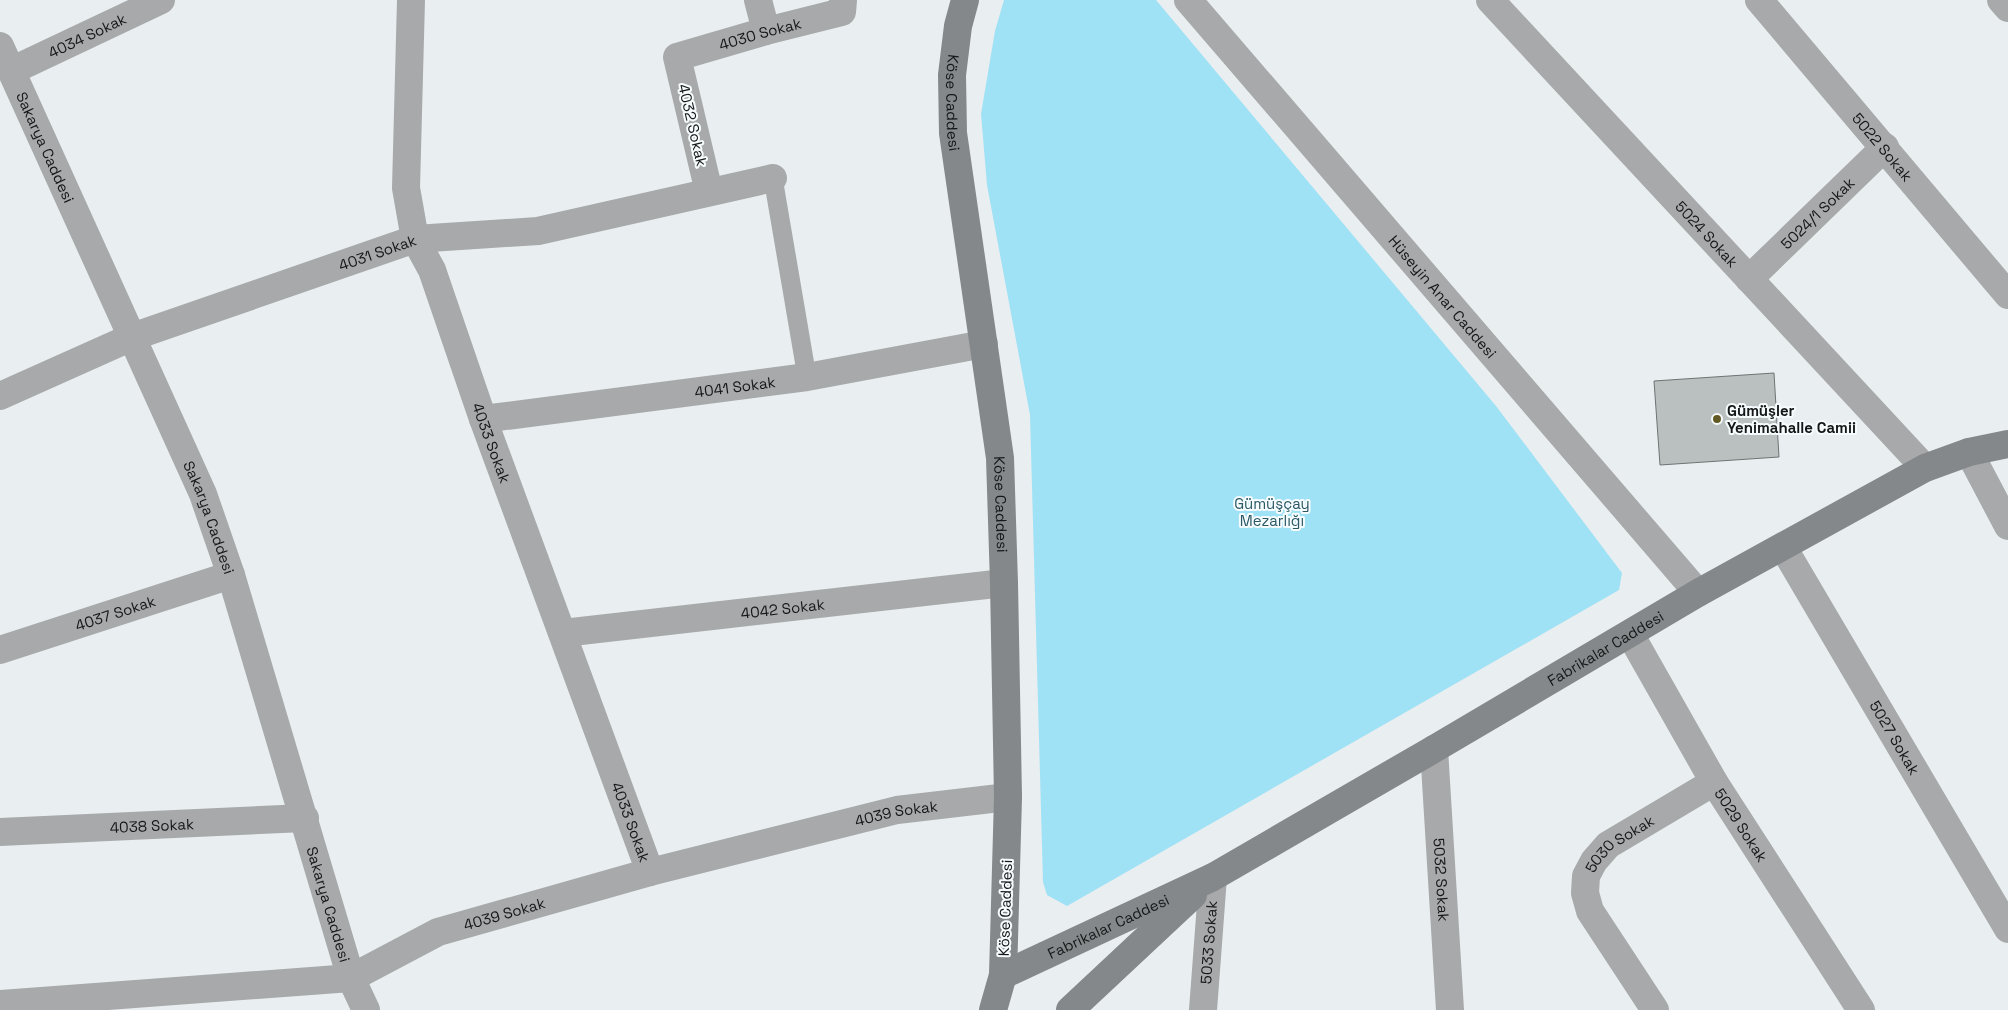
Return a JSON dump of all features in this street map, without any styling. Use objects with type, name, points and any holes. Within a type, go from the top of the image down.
[{"type":"street","name":"4034 Sokak","points":[[11,71],[161,0]]},
{"type":"street","name":"4033 Sokak","points":[[411,0],[406,188],[415,239],[432,270],[483,419],[650,872]]},
{"type":"street","points":[[758,0],[766,31]]},
{"type":"street","name":"Köse Caddesi","points":[[965,0],[958,26],[952,75],[953,133],[1000,458],[1004,583],[1008,797],[1003,975],[993,1010]]},
{"type":"street","name":"Hüseyin Anar Caddesi","points":[[1188,0],[1698,593]]},
{"type":"street","name":"5024 Sokak","points":[[1490,0],[1925,468]]},
{"type":"street","name":"5022 Sokak","points":[[1759,0],[2008,295]]},
{"type":"street","points":[[2002,0],[2008,8]]},
{"type":"street","name":"4030 Sokak","points":[[677,57],[843,6]]},
{"type":"street","name":"Sakarya Caddesi","points":[[0,46],[203,494],[231,574],[351,978],[366,1010]]},
{"type":"street","name":"4032 Sokak","points":[[677,57],[709,192]]},
{"type":"street","name":"5024/1 Sokak","points":[[1749,279],[1885,147]]},
{"type":"street","name":"4031 Sokak","points":[[0,396],[132,337],[415,239],[538,231],[773,178]]},
{"type":"street","name":"4041 Sokak","points":[[483,419],[807,377],[984,344]]},
{"type":"street","name":"Fabrikalar Caddesi","points":[[1003,975],[1213,876],[1434,750],[1698,593],[1925,468],[1970,452],[2008,444]]},
{"type":"street","points":[[1970,452],[2008,526]]},
{"type":"street","name":"5027 Sokak","points":[[1784,547],[2008,929]]},
{"type":"street","name":"4037 Sokak","points":[[0,650],[231,574]]},
{"type":"street","name":"4042 Sokak","points":[[563,633],[1004,583]]},
{"type":"street","name":"5029 Sokak","points":[[1630,634],[1714,782],[1861,1010]]},
{"type":"street","name":"5032 Sokak","points":[[1434,750],[1450,1010]]},
{"type":"street","name":"5030 Sokak","points":[[1655,1010],[1590,911],[1585,893],[1586,876],[1594,861],[1608,845],[1714,782]]},
{"type":"street","name":"4039 Sokak","points":[[0,1004],[351,978],[438,932],[650,872],[897,810],[1008,797]]},
{"type":"street","name":"4038 Sokak","points":[[0,832],[305,818]]},
{"type":"street","name":"Fabrikalar Caddesi","points":[[1070,1010],[1213,876]]},
{"type":"street","name":"5033 Sokak","points":[[1203,1010],[1213,876]]},
{"type":"lane","points":[[773,178],[807,377]]},
{"type":"green space","name":"Gümüşçay Mezarlığı","points":[[1004,0],[1156,0],[1496,406],[1622,573],[1619,590],[1067,906],[1047,895],[1043,882],[1030,415],[987,185],[981,114],[995,31]]},
{"type":"building","name":"Gümüşler Yenimahalle Camii","points":[[1774,373],[1779,457],[1660,465],[1654,381]]},
{"type":"place","name":"Gümüşler Yenimahalle Camii","points":[[1717,419]]}]
